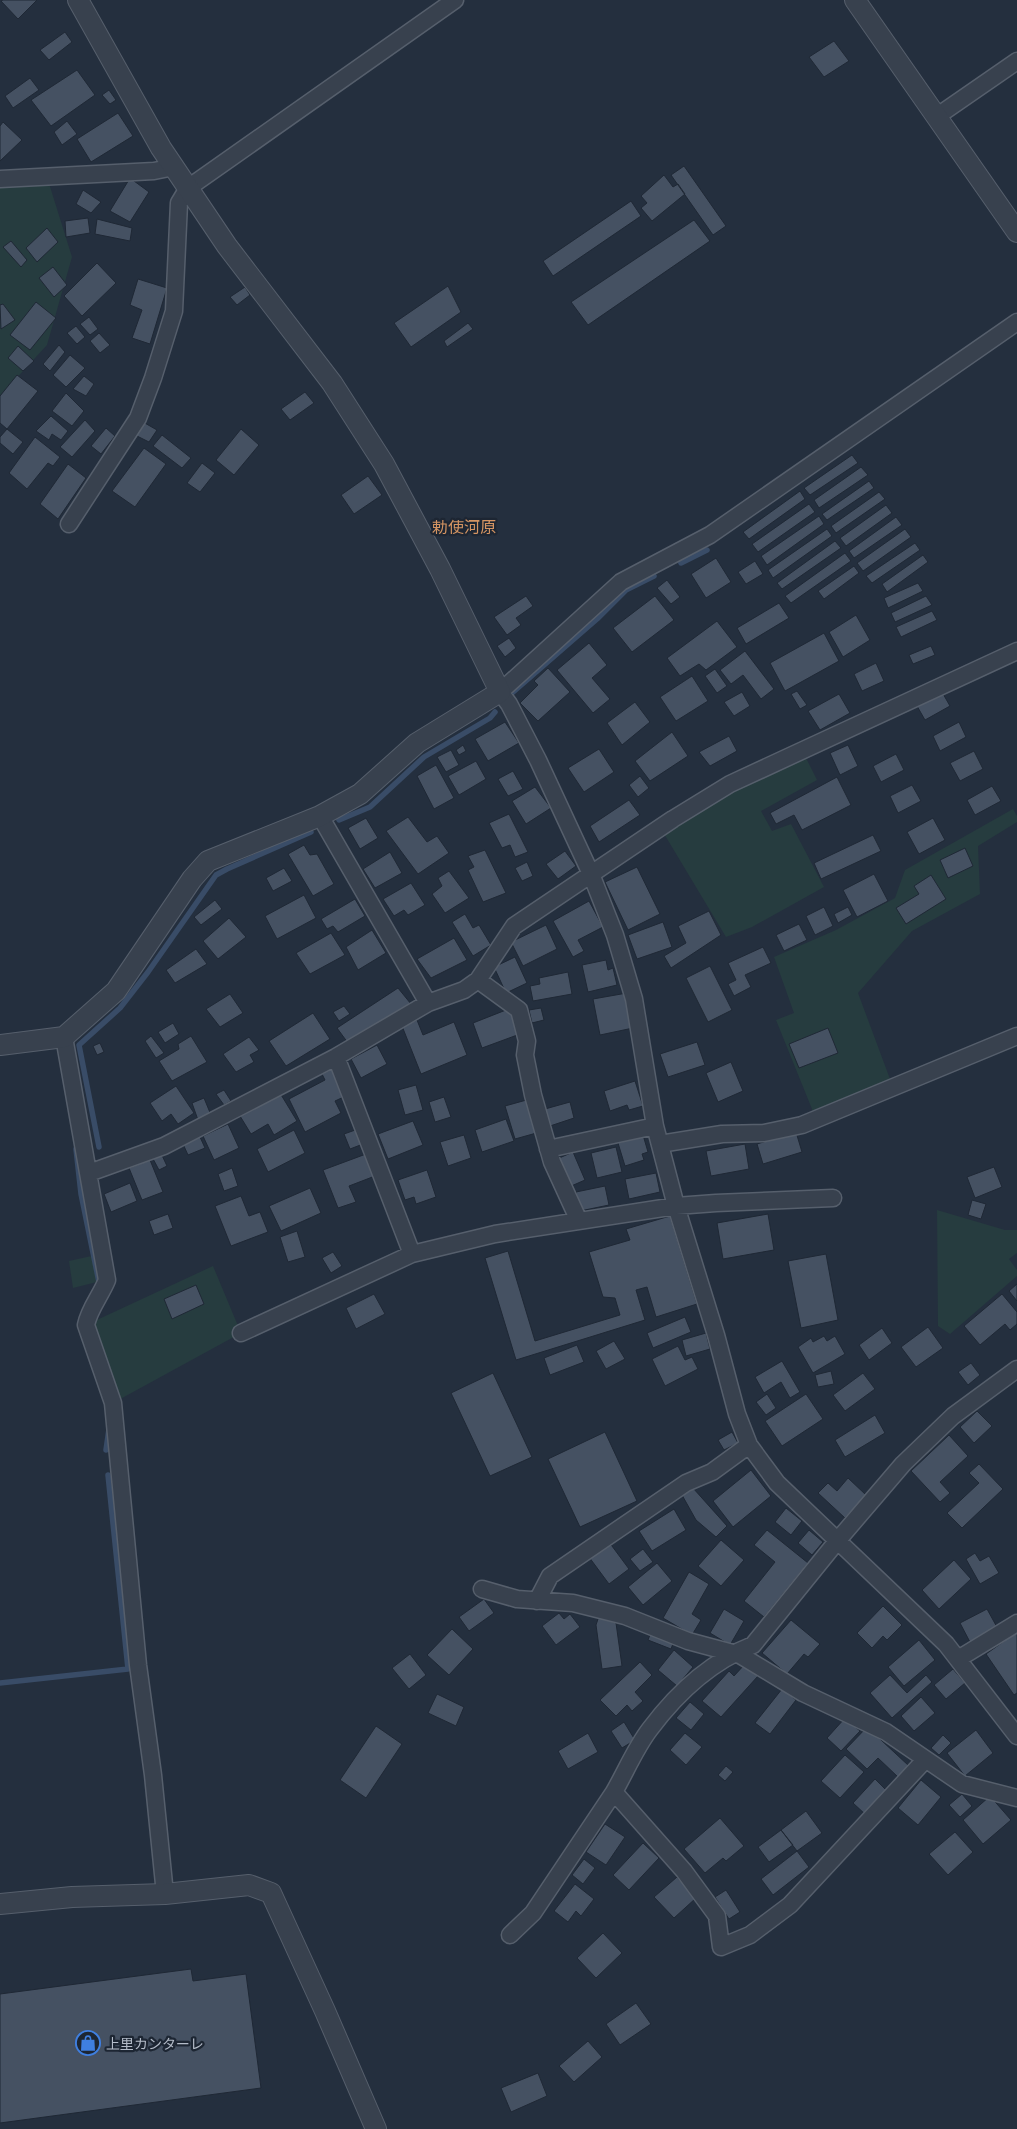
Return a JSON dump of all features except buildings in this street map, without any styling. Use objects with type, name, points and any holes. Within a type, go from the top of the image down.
[{"type":"street","points":[[78,0],[140,112],[174,167],[251,278],[332,383],[379,457],[440,569],[500,692],[509,704],[538,760],[591,874],[615,934],[634,999],[655,1126],[676,1206],[716,1335],[737,1414],[749,1445],[778,1483],[946,1644],[1017,1736]]},
{"type":"street","points":[[69,524],[138,418],[153,378],[174,311],[179,203],[188,188],[455,0]]},
{"type":"street","points":[[855,0],[1017,232]]},
{"type":"street","points":[[936,117],[1017,60]]},
{"type":"street","points":[[0,179],[154,171],[174,167]]},
{"type":"street","points":[[0,1045],[64,1037],[116,991],[192,879],[208,861],[320,816],[360,794],[417,743],[500,692],[621,582],[710,535],[1017,322]]},
{"type":"street","points":[[89,1173],[164,1146],[336,1057],[428,1002],[464,990],[478,980],[514,926],[673,819],[730,784],[1017,651]]},
{"type":"street","points":[[320,816],[428,1002]]},
{"type":"street","points":[[478,980],[519,1010],[527,1041],[525,1056],[548,1149],[579,1221]]},
{"type":"street","points":[[660,1144],[722,1134],[764,1133],[802,1125],[1017,1036]]},
{"type":"street","points":[[64,1037],[107,1280],[101,1295],[88,1317],[86,1325],[114,1403],[138,1665],[154,1775],[165,1894]]},
{"type":"street","points":[[336,1057],[412,1254]]},
{"type":"street","points":[[548,1149],[655,1126]]},
{"type":"street","points":[[241,1333],[412,1254],[495,1234],[676,1206],[833,1198]]},
{"type":"street","points":[[510,1935],[533,1913],[614,1792],[650,1729],[696,1679],[732,1653],[753,1645],[838,1540],[904,1464],[953,1416],[1017,1369]]},
{"type":"street","points":[[537,1601],[550,1576],[686,1483],[712,1472],[749,1445]]},
{"type":"street","points":[[482,1588],[516,1599],[574,1604],[625,1616],[688,1641],[740,1655],[803,1693],[886,1732],[962,1784],[1017,1798]]},
{"type":"street","points":[[958,1659],[1017,1623]]},
{"type":"street","points":[[614,1792],[684,1871],[717,1916],[721,1947],[750,1935],[790,1905],[925,1760]]},
{"type":"street","points":[[0,1904],[72,1897],[165,1894],[249,1885],[271,1894],[376,2129]]},
{"type":"green space","points":[[47,177],[72,257],[47,345],[0,396],[0,179]]},
{"type":"green space","points":[[802,750],[817,780],[761,811],[772,831],[791,824],[824,887],[752,927],[726,937],[660,827]]},
{"type":"green space","points":[[1013,809],[1017,816],[1017,822],[978,846],[980,894],[912,931],[858,993],[893,1087],[816,1119],[776,1020],[794,1013],[774,957],[836,930],[895,898],[905,870]]},
{"type":"green space","points":[[937,1210],[1005,1230],[1017,1230],[1017,1253],[1009,1259],[1017,1270],[1017,1276],[950,1334],[938,1326]]},
{"type":"green space","points":[[96,1255],[101,1281],[73,1288],[69,1261]]},
{"type":"green space","points":[[213,1266],[241,1333],[113,1403],[86,1325]]},
{"type":"waterway","points":[[681,563],[707,550]]},
{"type":"waterway","points":[[512,693],[597,619],[626,590],[654,576]]},
{"type":"waterway","points":[[339,820],[370,807],[424,757],[490,718],[495,712]]},
{"type":"waterway","points":[[99,1147],[79,1045],[120,1008],[148,972],[216,875],[311,832]]},
{"type":"waterway","points":[[76,1149],[81,1194],[100,1287]]},
{"type":"waterway","points":[[106,1450],[109,1429]]},
{"type":"waterway","points":[[0,1683],[128,1669],[108,1475]]},
{"type":"place","name":"上里カンターレ","points":[[88,2043]]},
{"type":"district","name":"勅使河原","points":[[464,527]]}]
